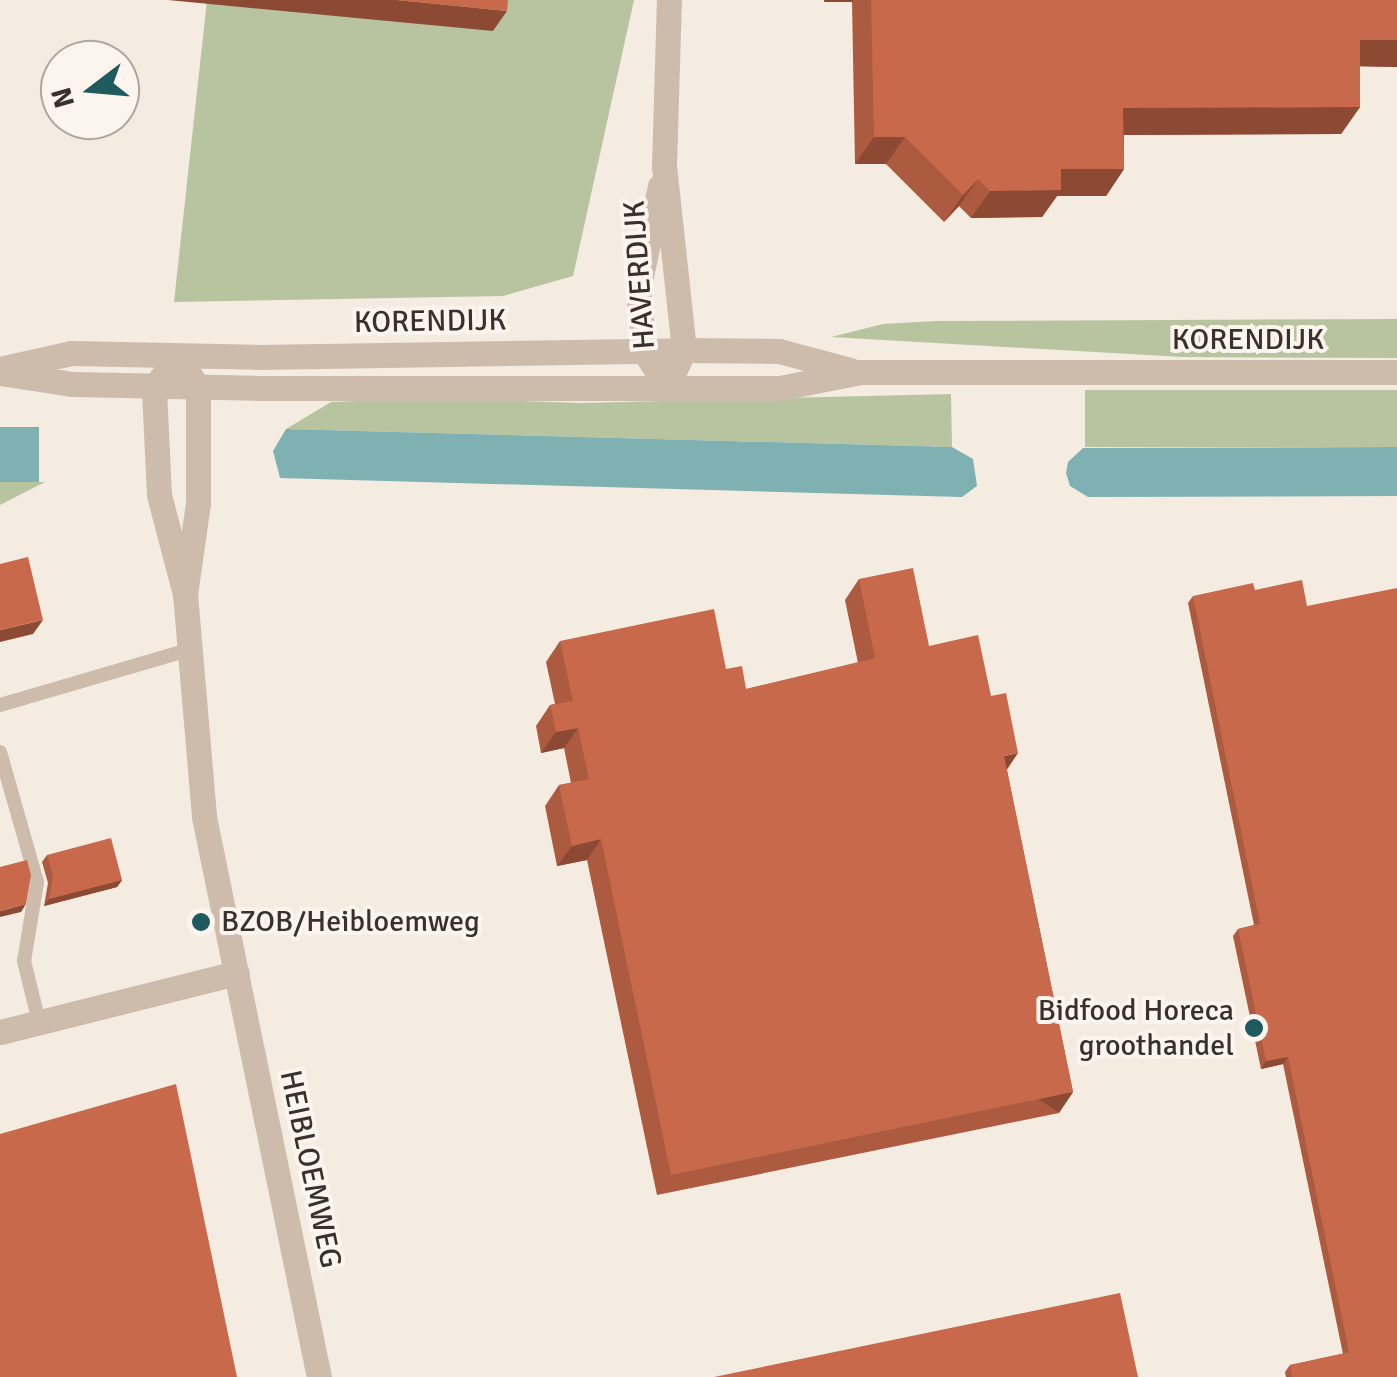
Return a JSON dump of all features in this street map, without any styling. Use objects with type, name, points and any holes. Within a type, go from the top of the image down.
[{"type":"street","name":"HAVERDIJK","points":[[667,387],[684,350],[664,166],[669,0]]},
{"type":"street","name":"HAVERDIJK","points":[[664,166],[638,290],[644,350],[667,387]]},
{"type":"street","name":"KORENDIJK","points":[[0,371],[71,353],[178,356],[684,350],[779,351],[860,372]]},
{"type":"street","points":[[154,388],[178,356],[198,388]]},
{"type":"street","name":"KORENDIJK","points":[[0,371],[73,384],[154,388],[780,388],[860,372],[1397,372]]},
{"type":"street","name":"HEIBLOEMWEG","points":[[154,388],[159,494],[185,594]]},
{"type":"street","name":"HEIBLOEMWEG","points":[[198,388],[198,503],[185,594],[204,817],[319,1377]]},
{"type":"street","points":[[0,1032],[236,973]]},
{"type":"lane","points":[[0,705],[188,650]]},
{"type":"lane","points":[[0,752],[37,882],[24,961],[40,1022]]},
{"type":"green space","points":[[207,0],[634,0],[573,276],[503,296],[174,302]]},
{"type":"green space","points":[[1397,319],[1397,358],[1183,357],[831,337],[883,324],[936,321]]},
{"type":"green space","points":[[1085,390],[1397,390],[1397,447],[1085,447]]},
{"type":"green space","points":[[951,394],[952,447],[286,429],[331,402],[432,398],[581,403]]},
{"type":"green space","points":[[0,482],[45,482],[0,505]]},
{"type":"water","points":[[0,427],[39,427],[39,482],[0,482]]},
{"type":"water","points":[[286,429],[952,447],[973,459],[977,486],[962,497],[280,478],[273,451]]},
{"type":"water","points":[[1397,447],[1397,496],[1088,497],[1070,486],[1066,473],[1068,462],[1083,448]]},
{"type":"building","points":[[397,0],[508,0],[507,11]]},
{"type":"building","points":[[871,0],[1397,0],[1397,40],[1360,40],[1360,107],[1123,108],[1124,169],[1061,169],[1061,190],[990,191],[978,179],[963,195],[905,137],[874,137]]},
{"type":"building","points":[[28,557],[43,620],[0,630],[0,564]]},
{"type":"building","points":[[913,568],[929,646],[978,635],[991,696],[1006,693],[1018,753],[1004,756],[1073,1092],[671,1175],[601,839],[572,846],[559,785],[589,779],[578,728],[556,732],[550,705],[573,701],[560,641],[714,609],[726,669],[742,666],[746,689],[875,658],[859,579]]},
{"type":"building","points":[[1302,580],[1307,606],[1397,588],[1397,1377],[1292,1377],[1290,1365],[1349,1352],[1288,1057],[1266,1061],[1238,929],[1260,924],[1193,596],[1253,583],[1255,590]]},
{"type":"building","points":[[111,838],[122,880],[49,899],[53,876],[47,855]]},
{"type":"building","points":[[27,860],[31,875],[26,904],[0,911],[0,867]]},
{"type":"building","points":[[176,1084],[237,1377],[0,1377],[0,1134]]},
{"type":"building","points":[[1120,1293],[1138,1377],[714,1377]]},
{"type":"place","name":"BZOB/Heibloemweg","points":[[201,922]]},
{"type":"place","name":"Bidfood Horeca groothandel","points":[[1254,1028]]}]
